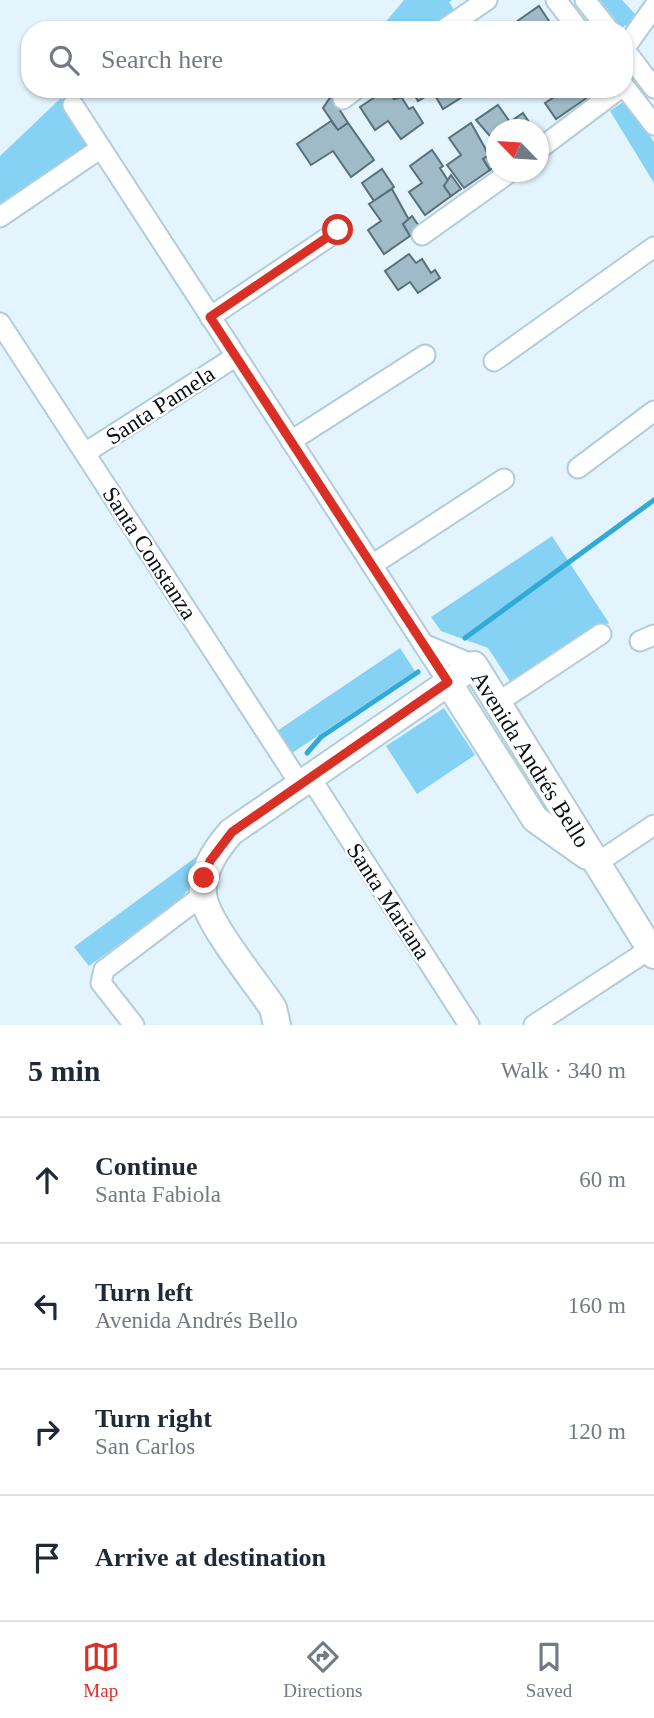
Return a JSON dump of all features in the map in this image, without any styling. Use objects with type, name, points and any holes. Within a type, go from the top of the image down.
[{"type":"street","points":[[456,21],[487,0]]},
{"type":"street","points":[[556,0],[572,21]]},
{"type":"street","points":[[585,0],[602,21]]},
{"type":"street","points":[[633,36],[654,7]]},
{"type":"street","points":[[633,61],[654,88]]},
{"type":"street","points":[[633,79],[641,72]]},
{"type":"street","points":[[549,142],[608,98]]},
{"type":"street","points":[[633,98],[654,125]]},
{"type":"street","name":"Avenida Andrés Bello","points":[[73,105],[535,819],[597,863]]},
{"type":"street","points":[[0,217],[101,148]]},
{"type":"street","points":[[422,235],[496,182]]},
{"type":"street","points":[[210,317],[338,230]]},
{"type":"street","points":[[495,361],[654,247]]},
{"type":"street","name":"Santa Constanza","points":[[0,323],[305,781]]},
{"type":"street","points":[[291,441],[425,355]]},
{"type":"street","name":"Santa Pamela","points":[[85,453],[236,356]]},
{"type":"street","points":[[578,468],[654,411]]},
{"type":"street","points":[[372,565],[504,479]]},
{"type":"street","points":[[497,703],[601,634]]},
{"type":"street","name":"Avenida Andrés Bello","points":[[423,644],[474,665],[652,952]]},
{"type":"street","points":[[277,1025],[273,1008],[210,916],[203,894],[210,861],[232,832],[474,665]]},
{"type":"street","name":"Santa Mariana","points":[[305,781],[468,1025]]},
{"type":"street","points":[[597,863],[654,825]]},
{"type":"street","points":[[134,1025],[101,983],[104,970],[203,894]]},
{"type":"street","points":[[534,1025],[652,952]]},
{"type":"shaded area","points":[[404,0],[452,0],[449,2],[456,13],[444,21],[386,21]]},
{"type":"shaded area","points":[[600,0],[622,0],[635,14],[645,0],[650,0],[633,26],[633,21],[616,21]]},
{"type":"shaded area","points":[[61,98],[91,146],[0,207],[0,156]]},
{"type":"shaded area","points":[[626,100],[654,142],[654,183],[610,111]]},
{"type":"shaded area","points":[[552,536],[609,623],[513,686],[488,648],[441,631],[431,617]]},
{"type":"shaded area","points":[[400,648],[415,671],[292,753],[277,731]]},
{"type":"shaded area","points":[[444,708],[475,755],[417,794],[386,746]]},
{"type":"shaded area","points":[[196,857],[191,885],[181,899],[89,966],[74,947]]},
{"type":"building","points":[[539,6],[549,21],[517,21]]},
{"type":"building","points":[[332,98],[348,123],[338,130],[323,108]]},
{"type":"building","points":[[374,98],[402,98],[409,109],[413,107],[423,123],[401,139],[388,121],[375,130],[360,107]]},
{"type":"building","points":[[437,98],[461,98],[443,109]]},
{"type":"building","points":[[553,98],[587,98],[556,119],[545,103]]},
{"type":"building","points":[[498,105],[508,119],[486,119],[486,132],[476,120]]},
{"type":"building","points":[[523,113],[527,119],[514,119]]},
{"type":"building","points":[[331,121],[338,130],[348,123],[374,160],[351,177],[333,151],[311,165],[297,144]]},
{"type":"building","points":[[471,123],[486,150],[486,157],[483,159],[486,173],[464,188],[447,165],[461,155],[449,138]]},
{"type":"building","points":[[432,150],[443,166],[440,168],[449,182],[444,186],[451,196],[425,215],[409,192],[422,183],[410,166]]},
{"type":"building","points":[[382,169],[394,187],[374,201],[362,183]]},
{"type":"building","points":[[451,175],[461,189],[451,196],[444,186]]},
{"type":"building","points":[[392,189],[409,220],[403,224],[410,236],[384,254],[368,230],[381,221],[369,204]]},
{"type":"building","points":[[412,216],[421,229],[410,236],[403,224]]},
{"type":"building","points":[[409,254],[416,263],[422,259],[431,273],[435,270],[440,278],[418,293],[410,282],[398,290],[385,271]]},
{"type":"waterway","points":[[465,638],[654,500]]},
{"type":"waterway","points":[[307,753],[321,737],[418,672]]},
{"type":"route","points":[[204,878],[210,861],[232,832],[448,682],[210,317],[338,230]]}]
